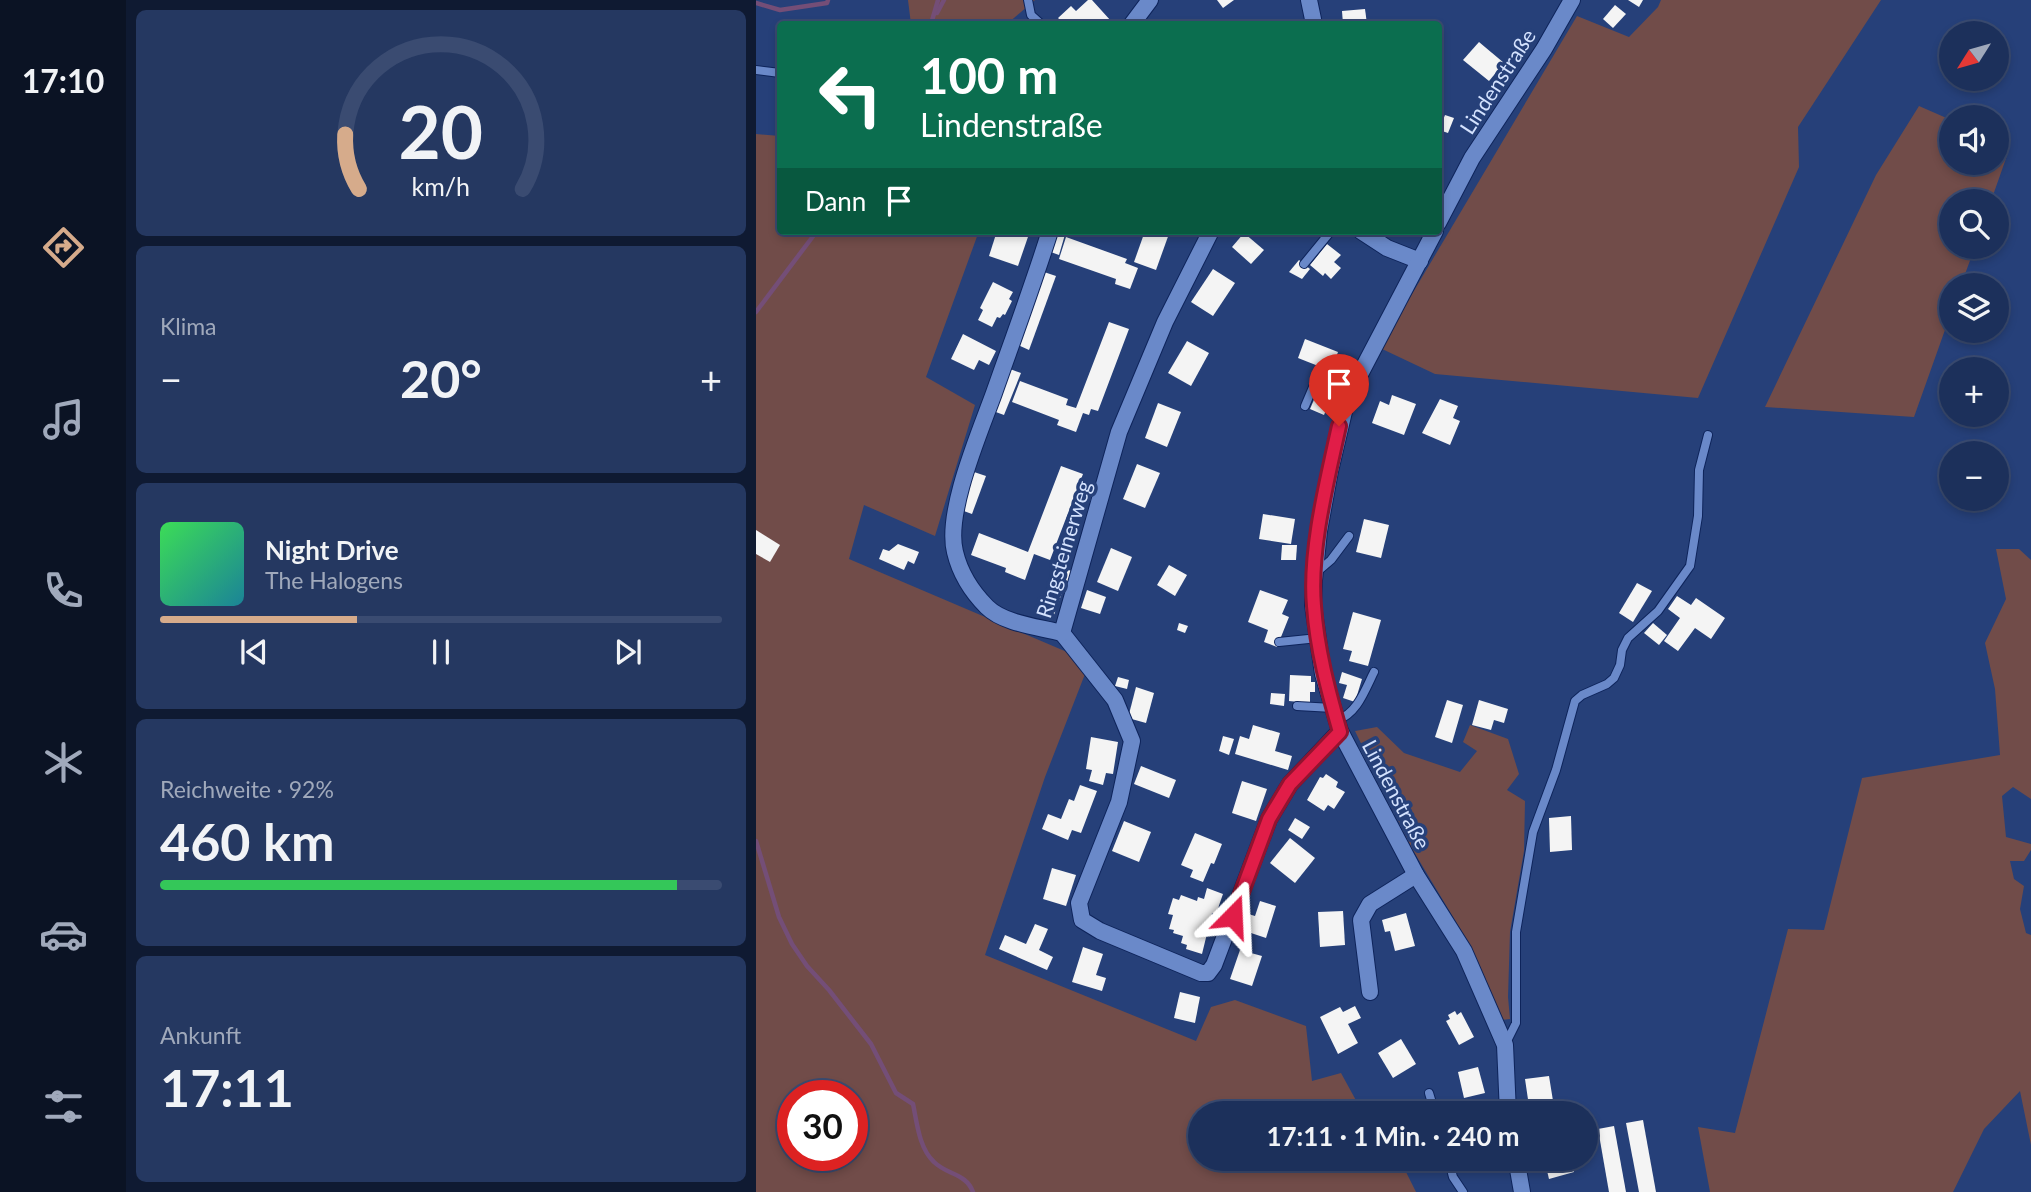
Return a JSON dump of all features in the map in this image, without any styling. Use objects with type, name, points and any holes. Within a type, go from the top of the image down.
[{"type":"street","points":[[1134,21],[1150,0]]},
{"type":"street","points":[[1309,0],[1313,21]]},
{"type":"street","name":"Lindenstraße","points":[[1442,215],[1472,158],[1544,49],[1572,0]]},
{"type":"street","name":"Ringsteinerweg","points":[[1049,235],[972,453],[953,527],[954,552],[968,585],[989,609],[1010,619],[1062,633],[1119,432],[1165,322],[1209,235]]},
{"type":"street","points":[[1367,235],[1387,248],[1420,261]]},
{"type":"street","name":"Lindenstraße","points":[[1433,235],[1348,398],[1334,448],[1319,531],[1313,605],[1323,674],[1337,720],[1416,875],[1464,951],[1505,1045],[1507,1101]]},
{"type":"street","points":[[1062,633],[1115,700],[1132,741],[1119,802],[1079,904],[1082,920],[1100,931],[1200,973],[1208,973],[1214,965],[1269,819],[1290,784],[1337,720]]},
{"type":"street","points":[[1370,992],[1362,920],[1370,904],[1416,875]]},
{"type":"street","points":[[1518,1171],[1522,1192]]},
{"type":"lane","points":[[1028,0],[1031,15],[1038,21]]},
{"type":"lane","points":[[756,70],[777,74]]},
{"type":"lane","points":[[1304,264],[1328,235]]},
{"type":"lane","points":[[1305,406],[1319,373],[1354,386]]},
{"type":"lane","name":"Lindenstraße","points":[[1505,1045],[1516,1023],[1516,932],[1533,832],[1556,770],[1575,701],[1614,678],[1628,638],[1658,611],[1690,566],[1698,516],[1699,470],[1708,435]]},
{"type":"lane","points":[[1315,573],[1331,560],[1349,537]]},
{"type":"lane","points":[[1279,642],[1318,638]]},
{"type":"lane","points":[[1297,706],[1337,720],[1347,718],[1356,707],[1374,671]]},
{"type":"lane","points":[[1429,1093],[1431,1101]]},
{"type":"lane","points":[[1451,1171],[1464,1192]]},
{"type":"shaded area","points":[[908,0],[1035,0],[1010,21],[911,21]]},
{"type":"shaded area","points":[[1661,0],[1881,0],[1798,127],[1799,167],[1698,398],[1435,374],[1380,348],[1577,16],[1629,37],[1658,7]]},
{"type":"shaded area","points":[[1919,106],[1939,115],[1939,175],[2000,175],[1995,189],[1939,189],[1939,259],[1971,259],[1965,273],[1939,273],[1940,343],[1914,417],[1765,407],[1876,175]]},
{"type":"shaded area","points":[[756,134],[777,136],[777,235],[978,235],[926,377],[975,405],[935,536],[864,505],[849,559],[1067,652],[1085,674],[1045,777],[985,955],[1196,1041],[1211,1007],[1235,1000],[1306,1026],[1312,1081],[1341,1073],[1356,1101],[1188,1101],[1188,1171],[1406,1171],[1416,1192],[756,1192]]},
{"type":"shaded area","points":[[1996,549],[2019,549],[2031,560],[2031,799],[2013,787],[2002,796],[2006,837],[2031,844],[2031,850],[2024,861],[2010,861],[2014,879],[2024,886],[2020,909],[2026,933],[2031,935],[2031,1145],[2020,1091],[1984,1129],[1953,1192],[1710,1192],[1698,1127],[1735,1133],[1788,929],[1824,930],[1862,778],[2000,755],[1995,689],[1985,643],[2006,599]]},
{"type":"shaded area","points":[[1470,725],[1508,739],[1519,774],[1507,790],[1525,801],[1524,851],[1510,932],[1510,1019],[1501,1020],[1468,942],[1411,847],[1355,731],[1377,727],[1404,753],[1460,772],[1477,751],[1463,742]]},
{"type":"building","points":[[1088,0],[1092,0],[1111,21],[1061,21],[1058,18],[1071,6],[1076,11]]},
{"type":"building","points":[[1217,0],[1234,0],[1223,8]]},
{"type":"building","points":[[1628,0],[1643,0],[1639,7]]},
{"type":"building","points":[[1615,5],[1626,14],[1613,28],[1603,19]]},
{"type":"building","points":[[1365,9],[1367,21],[1343,21],[1342,11]]},
{"type":"building","points":[[1479,42],[1504,63],[1489,81],[1463,60]]},
{"type":"building","points":[[1445,115],[1454,118],[1448,133],[1442,131]]},
{"type":"building","points":[[996,235],[1029,235],[1018,266],[989,256]]},
{"type":"building","points":[[1053,235],[1065,235],[1059,255],[1048,251]]},
{"type":"building","points":[[1144,235],[1169,235],[1156,270],[1134,262]]},
{"type":"building","points":[[1242,235],[1246,235],[1264,250],[1251,264],[1232,247]]},
{"type":"building","points":[[1066,237],[1127,259],[1125,263],[1138,268],[1130,289],[1115,284],[1116,279],[1059,259]]},
{"type":"building","points":[[1327,244],[1341,255],[1334,262],[1341,268],[1331,279],[1310,265]]},
{"type":"building","points":[[1299,260],[1310,269],[1302,279],[1289,272]]},
{"type":"building","points":[[1213,269],[1235,283],[1213,316],[1191,302]]},
{"type":"building","points":[[1044,272],[1056,276],[1029,350],[1018,345]]},
{"type":"building","points":[[993,282],[1013,292],[1005,315],[997,317],[992,327],[978,320],[983,310],[980,308]]},
{"type":"building","points":[[1109,322],[1129,329],[1098,411],[1091,409],[1089,415],[1083,413],[1076,432],[1057,425],[1059,420],[1012,402],[1020,381],[1068,399],[1066,405],[1076,408]]},
{"type":"building","points":[[963,334],[996,351],[989,365],[979,360],[974,370],[951,359]]},
{"type":"building","points":[[1305,339],[1338,352],[1331,371],[1298,358]]},
{"type":"building","points":[[1187,341],[1209,353],[1191,386],[1168,373]]},
{"type":"building","points":[[1010,369],[1021,373],[1004,415],[993,411]]},
{"type":"building","points":[[1319,388],[1333,393],[1324,415],[1310,409]]},
{"type":"building","points":[[1392,395],[1416,404],[1404,435],[1372,423],[1380,401],[1389,405]]},
{"type":"building","points":[[1440,399],[1458,406],[1453,418],[1460,421],[1450,445],[1422,433]]},
{"type":"building","points":[[1158,403],[1181,412],[1167,447],[1145,438]]},
{"type":"building","points":[[1137,464],[1160,473],[1145,508],[1123,499]]},
{"type":"building","points":[[1061,466],[1083,474],[1050,560],[1034,554],[1025,580],[1005,572],[1006,568],[971,555],[979,533],[1028,552]]},
{"type":"building","points":[[974,472],[986,476],[972,514],[961,510]]},
{"type":"building","points":[[1263,514],[1295,519],[1291,544],[1259,539]]},
{"type":"building","points":[[1364,519],[1389,525],[1381,558],[1356,552]]},
{"type":"building","points":[[756,530],[780,545],[770,562],[756,554]]},
{"type":"building","points":[[898,544],[919,552],[914,564],[908,561],[904,570],[879,559],[883,549],[889,551]]},
{"type":"building","points":[[1282,545],[1297,545],[1296,560],[1281,560]]},
{"type":"building","points":[[1111,548],[1132,557],[1118,591],[1097,582]]},
{"type":"building","points":[[1169,565],[1187,575],[1175,596],[1157,585]]},
{"type":"building","points":[[1058,566],[1074,572],[1071,582],[1066,581],[1052,621],[1040,617]]},
{"type":"building","points":[[1637,583],[1652,591],[1633,622],[1619,613]]},
{"type":"building","points":[[1087,590],[1106,597],[1100,614],[1081,608]]},
{"type":"building","points":[[1260,590],[1288,600],[1282,614],[1289,617],[1277,647],[1264,642],[1268,630],[1248,622]]},
{"type":"building","points":[[1677,596],[1691,605],[1696,598],[1725,618],[1711,639],[1695,628],[1678,651],[1664,641],[1680,618],[1668,609]]},
{"type":"building","points":[[1353,612],[1381,620],[1368,666],[1349,661],[1352,651],[1343,649]]},
{"type":"building","points":[[1179,623],[1188,626],[1185,633],[1177,630]]},
{"type":"building","points":[[1653,623],[1667,635],[1659,645],[1644,633]]},
{"type":"building","points":[[1342,672],[1362,679],[1355,702],[1343,698],[1347,685],[1339,683]]},
{"type":"building","points":[[1290,675],[1311,676],[1311,682],[1315,682],[1315,692],[1310,692],[1310,703],[1289,701]]},
{"type":"building","points":[[1118,677],[1129,680],[1127,689],[1115,686]]},
{"type":"building","points":[[1136,687],[1154,693],[1146,723],[1128,718]]},
{"type":"building","points":[[1271,693],[1285,694],[1284,706],[1270,704]]},
{"type":"building","points":[[1447,700],[1463,705],[1452,743],[1435,737]]},
{"type":"building","points":[[1479,700],[1508,709],[1504,723],[1494,720],[1491,730],[1472,725]]},
{"type":"building","points":[[1253,725],[1280,733],[1275,751],[1292,756],[1288,770],[1235,754],[1240,736],[1249,739]]},
{"type":"building","points":[[1223,736],[1234,739],[1229,755],[1219,751]]},
{"type":"building","points":[[1091,737],[1118,742],[1113,774],[1106,773],[1103,785],[1089,781],[1092,770],[1086,769]]},
{"type":"building","points":[[1141,766],[1176,780],[1169,798],[1134,784]]},
{"type":"building","points":[[1326,774],[1338,782],[1336,787],[1345,792],[1334,809],[1328,805],[1324,811],[1307,800],[1320,777],[1323,778]]},
{"type":"building","points":[[1242,781],[1267,789],[1256,821],[1232,813]]},
{"type":"building","points":[[1080,785],[1097,791],[1081,833],[1072,830],[1068,840],[1042,829],[1048,814],[1061,819],[1069,799],[1074,801]]},
{"type":"building","points":[[1571,816],[1572,850],[1550,852],[1549,818]]},
{"type":"building","points":[[1295,818],[1310,827],[1302,839],[1288,830]]},
{"type":"building","points":[[1124,821],[1151,832],[1139,862],[1112,851]]},
{"type":"building","points":[[1195,833],[1222,844],[1203,882],[1190,877],[1193,870],[1181,865]]},
{"type":"building","points":[[1290,838],[1315,858],[1295,883],[1270,863]]},
{"type":"building","points":[[1052,868],[1076,875],[1066,906],[1043,899]]},
{"type":"building","points":[[1207,888],[1223,894],[1216,914],[1212,913],[1202,954],[1186,949],[1187,945],[1181,943],[1183,936],[1169,929],[1173,915],[1168,914],[1173,898],[1179,900],[1181,895],[1197,901],[1198,897],[1204,899]]},
{"type":"building","points":[[1260,901],[1276,906],[1266,938],[1239,929],[1245,913],[1255,916]]},
{"type":"building","points":[[1343,911],[1345,945],[1320,947],[1318,912]]},
{"type":"building","points":[[1406,913],[1415,946],[1395,951],[1390,931],[1385,932],[1382,920]]},
{"type":"building","points":[[1035,924],[1048,929],[1039,950],[1053,957],[1047,970],[999,949],[1005,935],[1026,944]]},
{"type":"building","points":[[1083,947],[1103,954],[1096,975],[1106,978],[1102,991],[1072,982]]},
{"type":"building","points":[[1240,950],[1262,956],[1252,986],[1230,979]]},
{"type":"building","points":[[1180,992],[1200,997],[1195,1023],[1174,1018]]},
{"type":"building","points":[[1355,1006],[1361,1018],[1348,1024],[1358,1043],[1338,1054],[1320,1017],[1340,1007],[1343,1012]]},
{"type":"building","points":[[1455,1011],[1457,1015],[1461,1012],[1474,1037],[1459,1045],[1446,1021],[1450,1019],[1448,1015]]},
{"type":"building","points":[[1401,1039],[1416,1064],[1393,1078],[1378,1053]]},
{"type":"building","points":[[1478,1067],[1485,1093],[1464,1098],[1458,1072]]},
{"type":"building","points":[[1549,1076],[1553,1101],[1528,1101],[1525,1079]]},
{"type":"building","points":[[1643,1120],[1656,1192],[1639,1192],[1626,1123]]},
{"type":"building","points":[[1614,1126],[1626,1192],[1609,1192],[1598,1129]]},
{"type":"building","points":[[1547,1171],[1574,1171],[1574,1172],[1549,1179]]},
{"type":"waterway","points":[[756,3],[780,10],[827,3],[828,0]]},
{"type":"waterway","points":[[932,21],[938,0]]},
{"type":"waterway","points":[[937,13],[944,0]]},
{"type":"waterway","points":[[756,312],[814,235]]},
{"type":"waterway","points":[[756,841],[779,917],[792,944],[871,1044],[896,1093],[913,1104],[919,1135],[929,1156],[939,1166],[966,1181],[973,1192]]},
{"type":"route","points":[[1233,916],[1269,819],[1290,784],[1340,732],[1323,674],[1313,605],[1319,531],[1339,426]]}]
